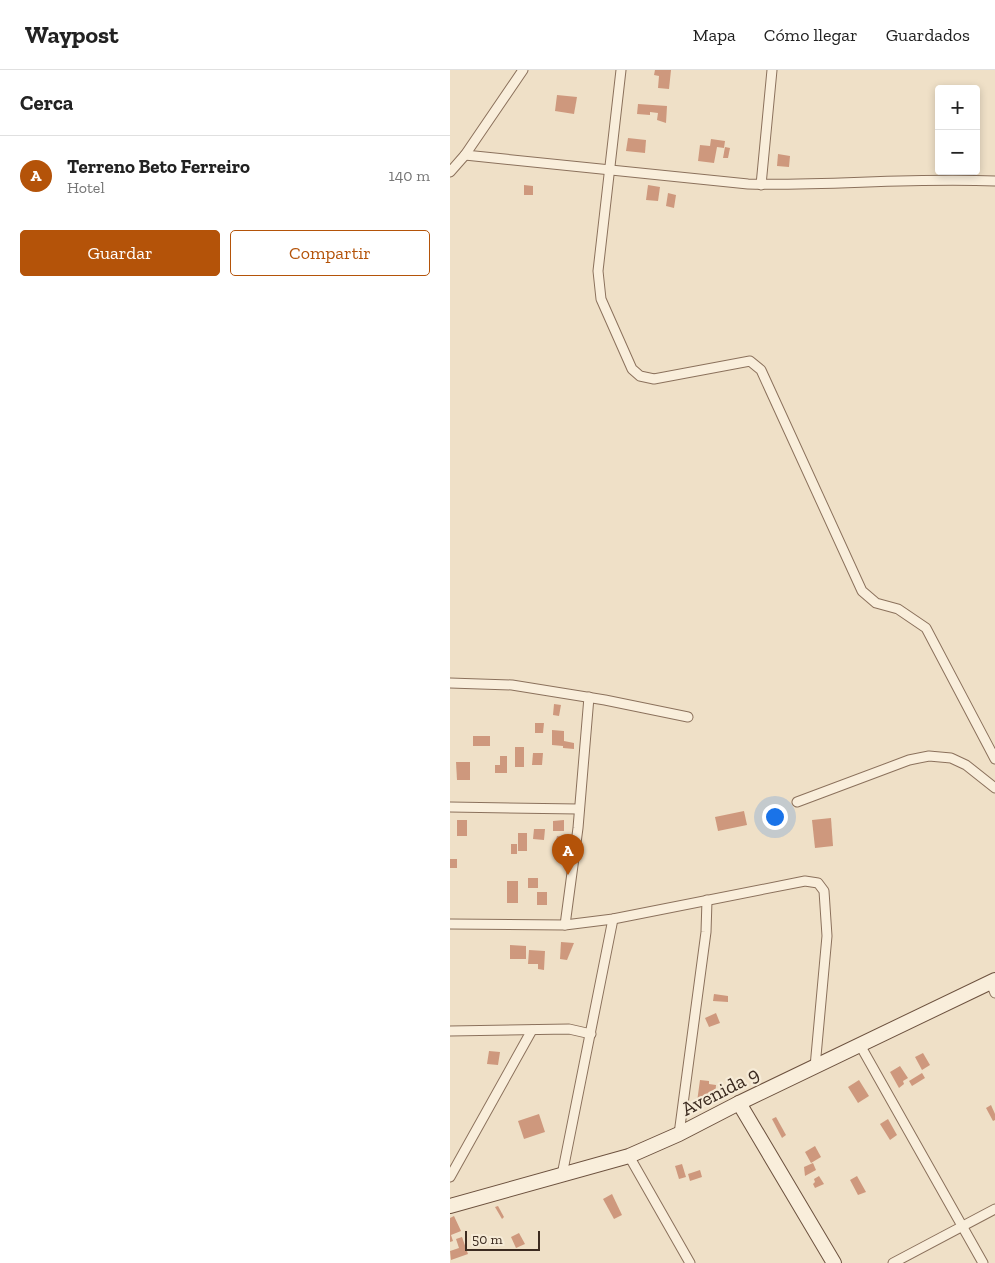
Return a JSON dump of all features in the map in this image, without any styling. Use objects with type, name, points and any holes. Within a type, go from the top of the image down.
[{"type":"main road","name":"Avenida 9","points":[[450,1206],[629,1156],[679,1134],[860,1045],[994,985]]},
{"type":"main road","points":[[739,1103],[834,1263]]},
{"type":"street","points":[[450,172],[466,155],[523,70]]},
{"type":"street","points":[[621,70],[598,271],[601,300],[632,370],[640,376],[654,379],[750,361],[761,370],[862,591],[876,603],[898,609],[926,628],[995,759]]},
{"type":"street","points":[[761,185],[772,70]]},
{"type":"street","points":[[466,155],[761,185],[958,180],[995,181]]},
{"type":"street","points":[[450,683],[512,685],[589,697],[688,717]]},
{"type":"street","points":[[565,925],[578,828],[578,809],[589,697]]},
{"type":"street","points":[[797,802],[909,760],[929,756],[951,758],[966,765],[995,788]]},
{"type":"street","points":[[450,807],[578,809]]},
{"type":"street","points":[[450,924],[565,925],[612,919],[806,881],[818,883],[824,891],[827,936],[815,1067]]},
{"type":"street","points":[[679,1134],[706,932],[707,900]]},
{"type":"street","points":[[562,1175],[612,919]]},
{"type":"street","points":[[450,1031],[568,1029],[591,1034]]},
{"type":"street","points":[[450,1177],[532,1030]]},
{"type":"street","points":[[860,1045],[983,1263]]},
{"type":"street","points":[[629,1156],[690,1263]]},
{"type":"street","points":[[893,1263],[995,1209]]},
{"type":"building","points":[[655,70],[671,70],[669,89],[658,88],[659,76],[654,75]]},
{"type":"building","points":[[557,95],[577,97],[574,114],[555,111]]},
{"type":"building","points":[[638,104],[667,106],[666,123],[657,120],[658,113],[650,112],[650,115],[637,114]]},
{"type":"building","points":[[628,138],[646,140],[645,153],[626,151]]},
{"type":"building","points":[[711,139],[725,141],[724,148],[717,147],[714,163],[698,161],[700,145],[710,146]]},
{"type":"building","points":[[725,147],[730,148],[728,158],[723,158]]},
{"type":"building","points":[[778,154],[790,156],[789,167],[777,166]]},
{"type":"building","points":[[524,185],[533,186],[533,195],[524,195]]},
{"type":"building","points":[[648,185],[660,187],[658,201],[646,200]]},
{"type":"building","points":[[668,193],[676,195],[674,208],[666,206]]},
{"type":"building","points":[[554,704],[561,705],[559,716],[553,715]]},
{"type":"building","points":[[535,723],[544,723],[543,733],[535,733]]},
{"type":"building","points":[[552,730],[564,731],[564,741],[574,743],[574,749],[552,745]]},
{"type":"building","points":[[473,736],[490,736],[490,746],[473,746]]},
{"type":"building","points":[[515,747],[524,747],[524,767],[515,767]]},
{"type":"building","points":[[533,753],[543,753],[542,765],[532,765]]},
{"type":"building","points":[[500,756],[507,756],[507,773],[495,773],[495,765],[500,765]]},
{"type":"building","points":[[456,762],[470,762],[470,780],[457,780]]},
{"type":"building","points":[[744,811],[747,825],[718,831],[715,817]]},
{"type":"building","points":[[831,818],[833,846],[815,848],[812,820]]},
{"type":"building","points":[[457,820],[467,820],[467,836],[457,836]]},
{"type":"building","points":[[564,820],[564,831],[553,831],[553,821]]},
{"type":"building","points":[[534,829],[545,829],[544,840],[533,839]]},
{"type":"building","points":[[518,833],[527,833],[527,851],[518,851]]},
{"type":"building","points":[[557,836],[564,837],[563,846],[555,845]]},
{"type":"building","points":[[511,844],[517,844],[517,854],[511,854]]},
{"type":"building","points":[[450,859],[457,859],[457,868],[450,868]]},
{"type":"building","points":[[528,878],[538,878],[538,888],[528,888]]},
{"type":"building","points":[[507,881],[518,881],[518,903],[507,903]]},
{"type":"building","points":[[537,892],[547,892],[547,905],[537,905]]},
{"type":"building","points":[[561,942],[574,943],[567,960],[560,959]]},
{"type":"building","points":[[510,945],[526,946],[526,959],[510,959]]},
{"type":"building","points":[[529,950],[545,951],[544,970],[538,969],[538,964],[528,964]]},
{"type":"building","points":[[714,994],[728,996],[728,1002],[713,1001]]},
{"type":"building","points":[[716,1013],[720,1023],[709,1027],[705,1018]]},
{"type":"building","points":[[489,1051],[500,1052],[498,1065],[487,1064]]},
{"type":"building","points":[[923,1053],[930,1065],[922,1070],[915,1057]]},
{"type":"building","points":[[900,1066],[908,1078],[903,1081],[904,1084],[899,1088],[890,1072]]},
{"type":"building","points":[[922,1073],[925,1078],[912,1086],[909,1081]]},
{"type":"building","points":[[700,1080],[709,1081],[709,1084],[716,1085],[715,1098],[708,1097],[707,1103],[697,1102]]},
{"type":"building","points":[[859,1080],[869,1096],[858,1103],[848,1087]]},
{"type":"building","points":[[991,1105],[995,1114],[995,1120],[993,1121],[986,1108]]},
{"type":"building","points":[[539,1114],[545,1132],[524,1139],[518,1121]]},
{"type":"building","points":[[776,1117],[786,1135],[782,1138],[772,1119]]},
{"type":"building","points":[[888,1119],[897,1135],[890,1140],[880,1124]]},
{"type":"building","points":[[815,1146],[821,1157],[811,1163],[805,1152]]},
{"type":"building","points":[[813,1163],[816,1170],[805,1176],[804,1167]]},
{"type":"building","points":[[682,1164],[686,1177],[679,1179],[675,1166]]},
{"type":"building","points":[[700,1170],[702,1177],[690,1181],[688,1174]]},
{"type":"building","points":[[819,1176],[824,1184],[815,1188],[813,1184],[815,1182],[814,1179]]},
{"type":"building","points":[[857,1176],[866,1192],[858,1195],[850,1180]]},
{"type":"building","points":[[612,1194],[622,1215],[614,1219],[603,1199]]},
{"type":"building","points":[[498,1206],[504,1217],[502,1219],[495,1207]]},
{"type":"building","points":[[454,1216],[461,1231],[451,1235],[453,1241],[450,1242],[450,1218]]},
{"type":"building","points":[[519,1233],[525,1244],[516,1248],[511,1237]]},
{"type":"building","points":[[462,1237],[468,1254],[451,1260],[450,1251],[459,1248],[456,1239]]},
{"type":"place","name":"Terreno Beto Ferreiro","points":[[568,875]]}]
